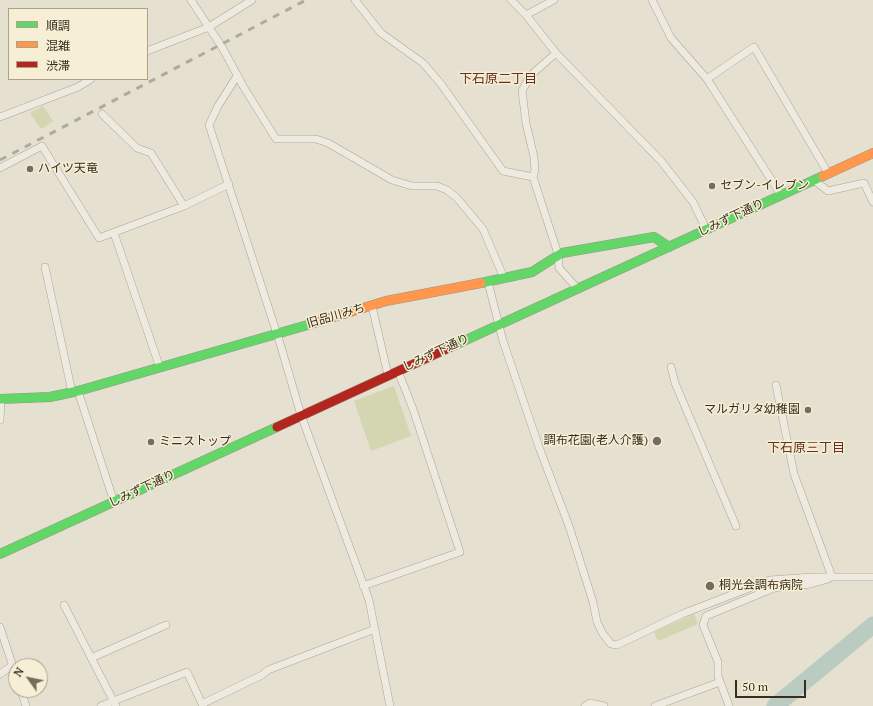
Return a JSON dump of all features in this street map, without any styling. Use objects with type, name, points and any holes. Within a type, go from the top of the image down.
[{"type":"street","points":[[191,0],[222,47],[237,76],[276,139],[316,139],[328,143],[392,180],[412,186],[437,186],[447,190],[457,198],[483,229],[504,278]]},
{"type":"street","points":[[148,51],[208,27],[252,0]]},
{"type":"street","points":[[355,0],[381,34],[422,64],[441,84],[503,171],[533,177]]},
{"type":"street","points":[[511,0],[526,15],[556,54],[661,161],[693,202],[706,229]]},
{"type":"street","points":[[526,15],[554,0]]},
{"type":"street","points":[[652,0],[671,38],[707,79],[781,195]]},
{"type":"street","points":[[707,79],[754,47],[828,173]]},
{"type":"street","points":[[556,54],[530,76],[522,92],[526,123],[534,157],[535,170],[533,177],[558,254],[559,268],[577,288]]},
{"type":"street","points":[[237,76],[218,106],[209,125],[277,334],[301,415],[330,490],[369,600],[390,706]]},
{"type":"street","points":[[0,117],[78,87],[89,80]]},
{"type":"street","points":[[102,114],[137,148],[152,153],[184,206]]},
{"type":"street","points":[[0,168],[42,146],[99,238],[184,206],[229,184]]},
{"type":"street","name":"しみず下通り","points":[[0,554],[873,153]]},
{"type":"street","points":[[814,180],[828,191],[864,183],[873,202]]},
{"type":"street","points":[[114,233],[160,368]]},
{"type":"street","name":"旧品川みち","points":[[0,398],[50,397],[75,391],[160,368],[396,298],[488,282],[532,272],[558,254],[654,237],[669,247]]},
{"type":"street","points":[[45,267],[75,391],[114,502]]},
{"type":"street","points":[[488,282],[498,325],[538,447],[569,526],[593,602],[597,622],[603,634],[611,644],[617,645],[682,614],[770,580],[812,577],[873,577]]},
{"type":"street","points":[[372,306],[388,375]]},
{"type":"street","points":[[671,367],[676,383],[736,526]]},
{"type":"street","points":[[363,586],[460,552],[413,409],[398,371]]},
{"type":"street","points":[[776,385],[794,474],[832,577]]},
{"type":"street","points":[[0,398],[0,420]]},
{"type":"street","points":[[729,706],[718,676],[718,662],[703,625],[706,616],[774,588],[812,584],[832,577]]},
{"type":"street","points":[[64,605],[114,704]]},
{"type":"street","points":[[91,658],[166,625]]},
{"type":"street","points":[[101,706],[114,704],[187,672],[202,705],[262,675],[268,670],[375,628]]},
{"type":"street","points":[[1,630],[11,658]]},
{"type":"street","points":[[655,706],[720,682]]},
{"type":"street","points":[[585,706],[590,703],[604,706]]},
{"type":"green space","points":[[43,106],[53,121],[41,129],[30,113]]},
{"type":"green space","points":[[394,386],[411,436],[371,451],[354,401]]},
{"type":"green space","points":[[694,614],[698,624],[658,641],[654,632]]},
{"type":"waterway","points":[[775,706],[873,625]]},
{"type":"railway","points":[[0,160],[306,0]]},
{"type":"traffic: fast","points":[[455,345],[823,176]]},
{"type":"traffic: fast","points":[[481,283],[532,272],[562,253],[654,237],[669,247]]},
{"type":"traffic: fast","points":[[0,399],[50,397],[78,391],[311,324]]},
{"type":"traffic: fast","points":[[0,554],[277,427]]},
{"type":"traffic: slow","points":[[823,176],[873,153]]},
{"type":"traffic: slow","points":[[311,324],[386,301],[481,283]]},
{"type":"traffic: jam","points":[[277,427],[455,345]]},
{"type":"place","name":"ハイツ天竜","points":[[30,169]]},
{"type":"place","name":"セブン-イレブン","points":[[712,186]]},
{"type":"place","name":"マルガリタ幼稚園","points":[[808,410]]},
{"type":"place","name":"調布花園(老人介護)","points":[[657,441]]},
{"type":"place","name":"ミニストップ","points":[[151,442]]},
{"type":"place","name":"桐光会調布病院","points":[[710,586]]},
{"type":"district","name":"下石原二丁目","points":[[498,79]]},
{"type":"district","name":"下石原三丁目","points":[[806,448]]}]
